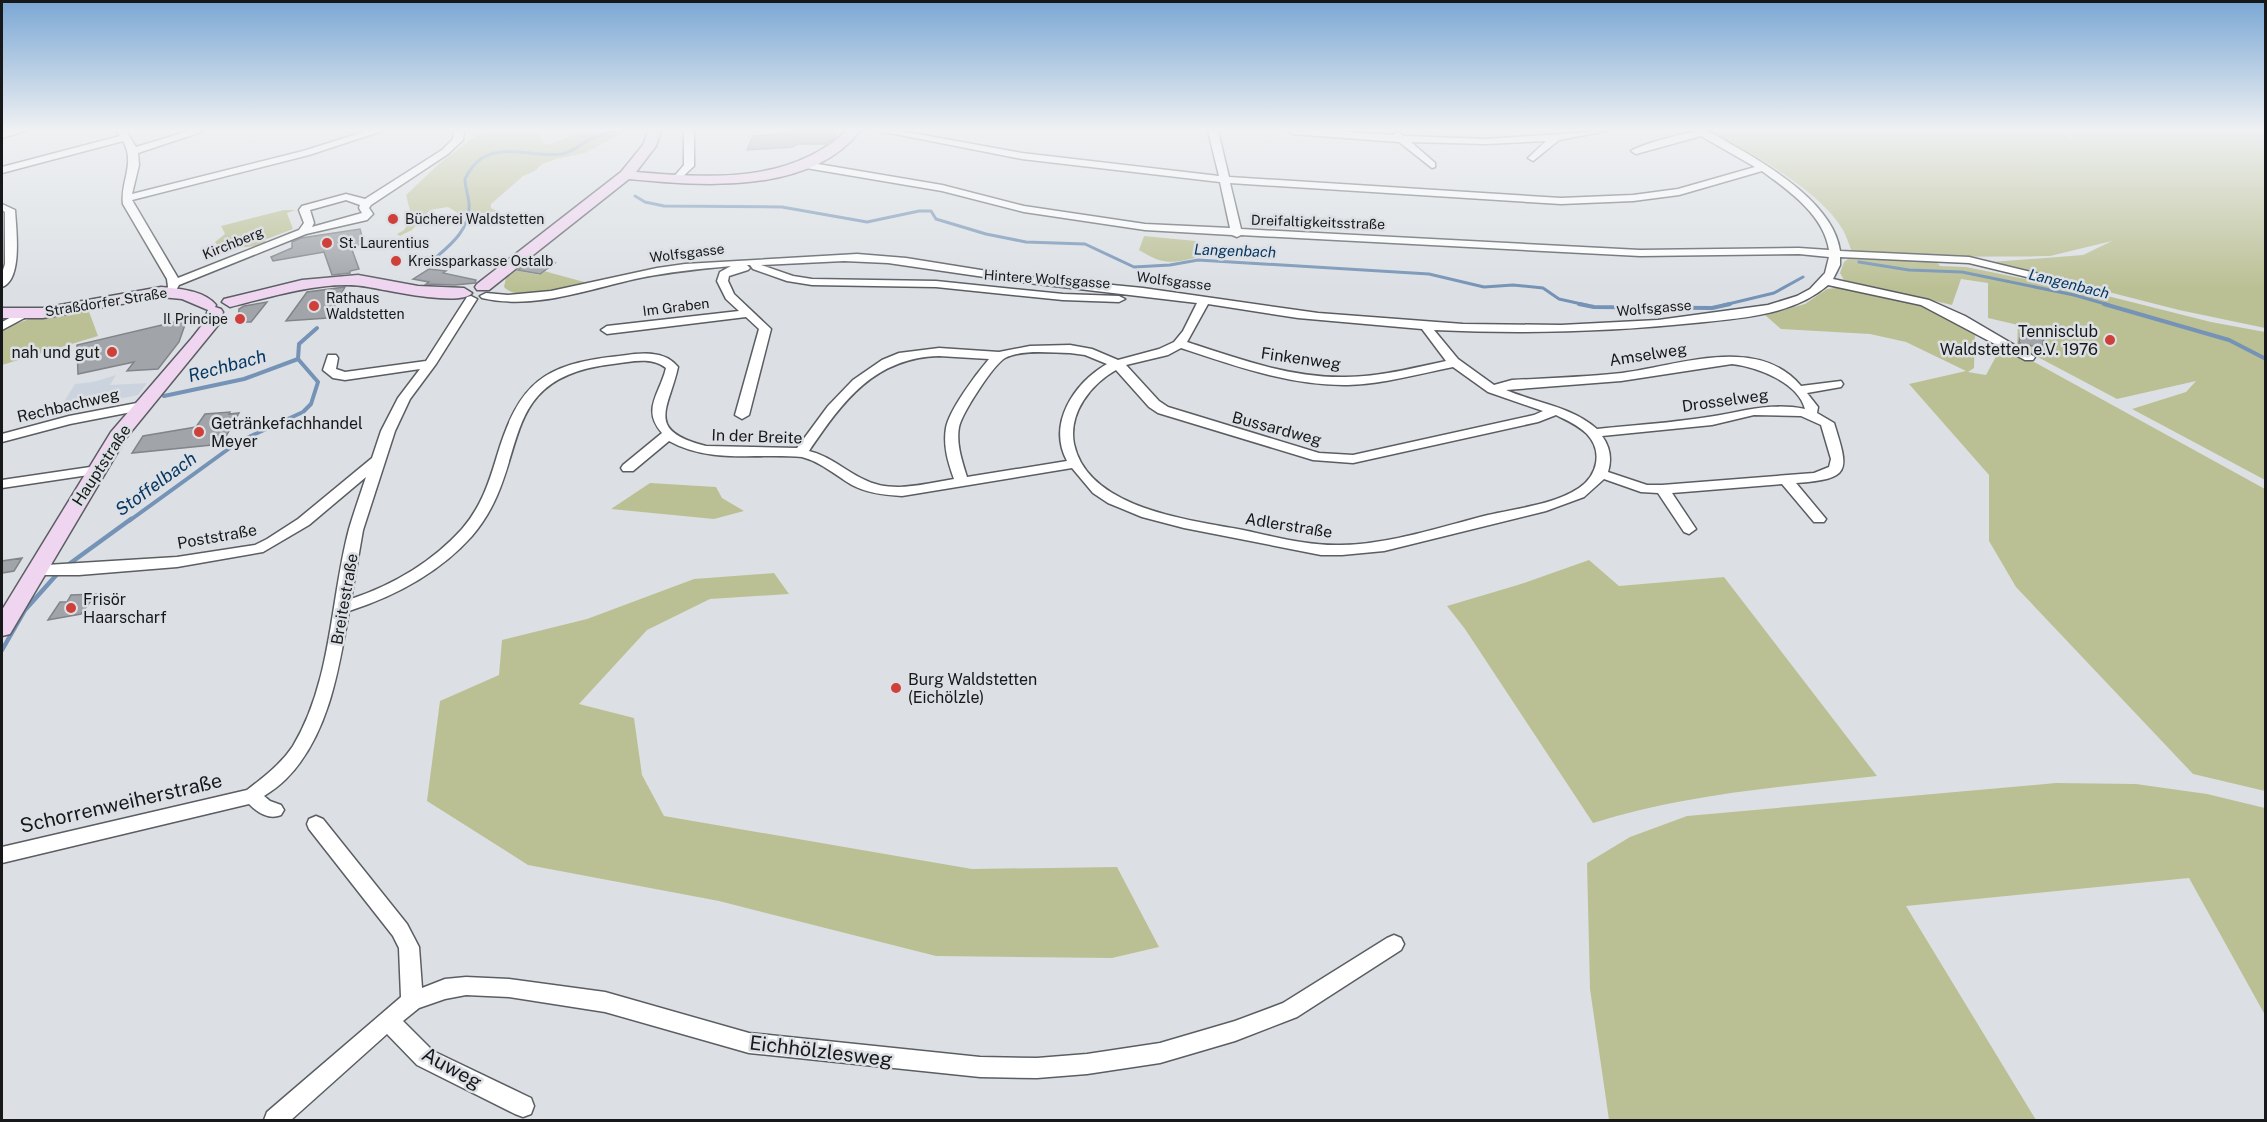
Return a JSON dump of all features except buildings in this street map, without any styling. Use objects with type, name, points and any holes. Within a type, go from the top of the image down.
[{"type":"street","points":[[128,183],[127,198],[172,287]]},
{"type":"street","points":[[127,198],[185,183]]},
{"type":"street","name":"Kirchberg","points":[[172,287],[303,232],[363,218],[368,214],[364,208],[366,203],[396,183]]},
{"type":"street","points":[[218,306],[280,290],[328,282],[358,280],[438,293],[476,294],[615,183]]},
{"type":"street","name":"Dreifaltigkeitsstraße","points":[[915,183],[1024,209],[1078,219],[1145,227],[1237,234],[1640,253],[1799,251],[1969,260],[2038,277]]},
{"type":"street","points":[[1227,183],[1237,234]]},
{"type":"street","points":[[1280,183],[1561,201],[1598,200],[1679,192],[1709,183]]},
{"type":"street","points":[[1782,183],[1821,217],[1831,233],[1834,254],[1826,282],[1925,302],[2029,357]]},
{"type":"street","points":[[303,232],[309,223],[304,210],[306,208],[346,197],[366,203]]},
{"type":"street","points":[[2,207],[10,210],[11,264],[2,284]]},
{"type":"street","name":"Wolfsgasse","points":[[476,294],[514,299],[542,297],[693,266],[755,265],[868,258],[912,262],[1008,278],[1156,293],[1309,316],[1427,327],[1530,330],[1626,327],[1684,321],[1774,307],[1802,298],[1826,282]]},
{"type":"street","points":[[912,262],[936,284]]},
{"type":"street","name":"Hintere Wolfsgasse","points":[[755,265],[801,281],[936,284],[1063,297],[1117,299],[1156,293]]},
{"type":"street","name":"Im Graben","points":[[742,415],[765,329],[730,296],[722,278],[724,274],[734,269],[755,265]]},
{"type":"street","name":"Straßdorfer Straße","points":[[2,313],[26,314],[62,310],[172,287],[186,295],[218,306]]},
{"type":"street","name":"Breitestraße","points":[[252,796],[280,774],[298,752],[306,737],[331,667],[356,530],[388,431],[404,398],[430,364],[476,294]]},
{"type":"street","points":[[1074,464],[1067,445],[1067,423],[1076,399],[1094,380],[1117,364],[1166,352],[1181,344],[1204,300]]},
{"type":"street","name":"Hauptstraße","points":[[2,628],[44,571],[97,470],[118,436],[198,342],[211,324],[218,306]]},
{"type":"street","name":"Im Graben","points":[[607,330],[748,313]]},
{"type":"street","points":[[2,327],[26,314]]},
{"type":"street","points":[[1427,327],[1433,338],[1455,363],[1493,389],[1574,418],[1596,433],[1605,460],[1602,474],[1638,487],[1662,489],[1816,477],[1835,470],[1838,459],[1827,423],[1810,414]]},
{"type":"street","name":"Finkenweg","points":[[1181,344],[1238,364],[1312,379],[1347,381],[1383,377],[1455,363]]},
{"type":"street","points":[[801,453],[839,401],[879,366],[904,356],[934,352],[1000,356],[1030,350],[1070,349],[1088,352],[1117,364]]},
{"type":"street","points":[[962,482],[953,450],[953,425],[977,382],[1000,356]]},
{"type":"street","points":[[343,607],[368,600],[393,588],[432,564],[468,531],[489,499],[516,420],[533,392],[547,380],[584,364],[604,361],[654,357],[666,361],[672,367],[671,378],[661,399],[657,416],[661,425],[670,433],[628,468]]},
{"type":"street","points":[[332,358],[329,370],[337,375],[345,376],[430,364]]},
{"type":"street","name":"Amselweg","points":[[1493,389],[1512,384],[1637,375],[1690,363],[1750,361],[1776,371],[1800,390],[1812,407],[1810,414]]},
{"type":"street","name":"Bussardweg","points":[[1117,364],[1128,373],[1154,404],[1177,416],[1318,457],[1335,459],[1353,459],[1538,417],[1554,411]]},
{"type":"street","points":[[1800,390],[1837,384]]},
{"type":"street","name":"Rechbachweg","points":[[2,438],[69,420],[142,406]]},
{"type":"street","name":"Drosselweg","points":[[1596,433],[1712,422],[1727,415],[1790,410],[1810,414]]},
{"type":"street","name":"In der Breite","points":[[670,433],[684,443],[704,451],[801,453],[821,458],[873,489],[902,492],[1074,464]]},
{"type":"street","name":"Poststraße","points":[[44,571],[177,562],[258,549],[271,544],[287,533],[377,460]]},
{"type":"street","name":"Adlerstraße","points":[[1074,464],[1099,490],[1134,509],[1179,522],[1321,550],[1358,549],[1386,545],[1546,506],[1575,497],[1602,474]]},
{"type":"street","points":[[2,484],[97,470]]},
{"type":"street","points":[[1785,479],[1819,519]]},
{"type":"street","points":[[1662,489],[1689,529]]},
{"type":"street","points":[[252,796],[264,807],[275,810]]},
{"type":"street","name":"Schorrenweiherstraße","points":[[2,855],[252,796]]},
{"type":"street","points":[[316,824],[400,930],[409,947],[412,1001]]},
{"type":"street","name":"Eichhölzlesweg","points":[[275,1120],[412,1001],[445,989],[466,986],[509,988],[615,1004],[704,1032],[749,1043],[980,1067],[1037,1068],[1087,1064],[1160,1053],[1235,1030],[1290,1010],[1394,944]]},
{"type":"street","name":"Auweg","points":[[388,1020],[425,1058],[523,1106]]},
{"type":"shaded area","points":[[116,375],[110,385],[147,383],[138,395],[86,406],[85,409],[55,416],[75,384],[93,382]]},
{"type":"green space","points":[[418,183],[515,183],[491,204],[491,208],[497,211],[461,215],[448,207],[430,210],[412,230],[400,236],[397,234],[404,230],[412,218],[406,195]]},
{"type":"green space","points":[[1796,183],[2265,183],[2265,328],[2179,310],[1991,262],[2083,255],[2112,241],[2050,256],[1931,257],[1852,252],[1843,230],[1833,215]]},
{"type":"green space","points":[[284,210],[296,210],[287,213],[293,229],[264,240],[267,243],[236,247],[217,245],[215,242],[225,234],[221,226]]},
{"type":"green space","points":[[1144,236],[1196,241],[1195,258],[1166,262],[1154,258],[1139,250]]},
{"type":"green space","points":[[1848,259],[1936,261],[1940,266],[1966,267],[2025,279],[2024,275],[2211,322],[2265,332],[2265,480],[2132,409],[2186,392],[2196,381],[2117,399],[2017,346],[2018,325],[1988,318],[1988,283],[1961,279],[1952,305],[1844,280],[1840,273],[1844,262]]},
{"type":"green space","points":[[510,269],[539,275],[544,271],[584,282],[554,291],[520,294],[504,287]]},
{"type":"green space","points":[[1827,289],[1873,292],[1928,306],[1961,323],[1975,334],[1974,368],[1968,372],[1986,375],[2001,347],[2036,363],[2265,489],[2265,791],[2193,774],[2016,587],[1989,541],[1989,475],[1909,384],[1966,371],[1906,342],[1870,334],[1781,329],[1765,315],[1805,304]]},
{"type":"green space","points":[[88,309],[98,336],[2,365],[2,329],[32,318]]},
{"type":"green space","points":[[650,483],[716,487],[722,498],[744,511],[714,519],[611,509]]},
{"type":"green space","points":[[1589,560],[1619,586],[1724,577],[1877,776],[1698,798],[1593,823],[1465,629],[1447,606],[1521,584]]},
{"type":"green space","points":[[774,573],[789,594],[710,599],[647,630],[579,704],[634,718],[642,775],[664,816],[972,869],[1117,867],[1159,947],[1112,958],[936,956],[719,901],[528,865],[427,801],[440,701],[499,675],[502,640],[587,619],[694,579]]},
{"type":"green space","points":[[2056,783],[2136,784],[2207,794],[2265,808],[2265,1015],[2189,878],[1906,906],[2036,1120],[1609,1120],[1590,989],[1587,863],[1630,837],[1687,816]]},
{"type":"waterway","points":[[434,259],[454,241],[464,228],[469,212],[465,183]]},
{"type":"waterway","name":"Langenbach","points":[[635,196],[645,202],[664,206],[782,207],[867,222],[919,211],[931,211],[936,219],[986,234],[1026,242],[1085,244],[1134,267],[1170,265],[1198,260],[1429,274],[1484,287],[1513,285],[1543,288],[1559,299],[1586,305]]},
{"type":"waterway","name":"Langenbach","points":[[1859,262],[1909,270],[1962,272],[2074,295],[2109,305]]},
{"type":"waterway","name":"Langenbach","points":[[1724,305],[1774,293],[1803,277]]},
{"type":"waterway","name":"Langenbach","points":[[1579,304],[1594,307],[1712,308],[1730,304]]},
{"type":"waterway","name":"Langenbach","points":[[2104,304],[2229,340],[2266,359]]},
{"type":"waterway","points":[[298,359],[299,344],[317,328]]},
{"type":"waterway","name":"Stoffelbach","points":[[129,521],[238,442],[303,412],[311,404],[318,382],[298,359]]},
{"type":"waterway","name":"Rechbach","points":[[164,396],[244,379],[298,359]]},
{"type":"waterway","name":"Stoffelbach","points":[[65,567],[131,519]]},
{"type":"waterway","name":"Stoffelbach","points":[[2,650],[25,610],[59,572]]},
{"type":"place","name":"Bücherei Waldstetten","points":[[393,219]]},
{"type":"place","name":"St. Laurentius","points":[[327,243]]},
{"type":"place","name":"Kreissparkasse Ostalb","points":[[396,261]]},
{"type":"place","name":"Rathaus Waldstetten","points":[[314,306]]},
{"type":"place","name":"Il Principe","points":[[240,319]]},
{"type":"place","name":"Tennisclub Waldstetten e.V. 1976","points":[[2110,340]]},
{"type":"place","name":"nah und gut","points":[[112,352]]},
{"type":"place","name":"Getränkefachhandel Meyer","points":[[199,432]]},
{"type":"place","name":"Frisör Haarscharf","points":[[71,608]]},
{"type":"place","name":"Burg Waldstetten (Eichölzle)","points":[[896,688]]}]
